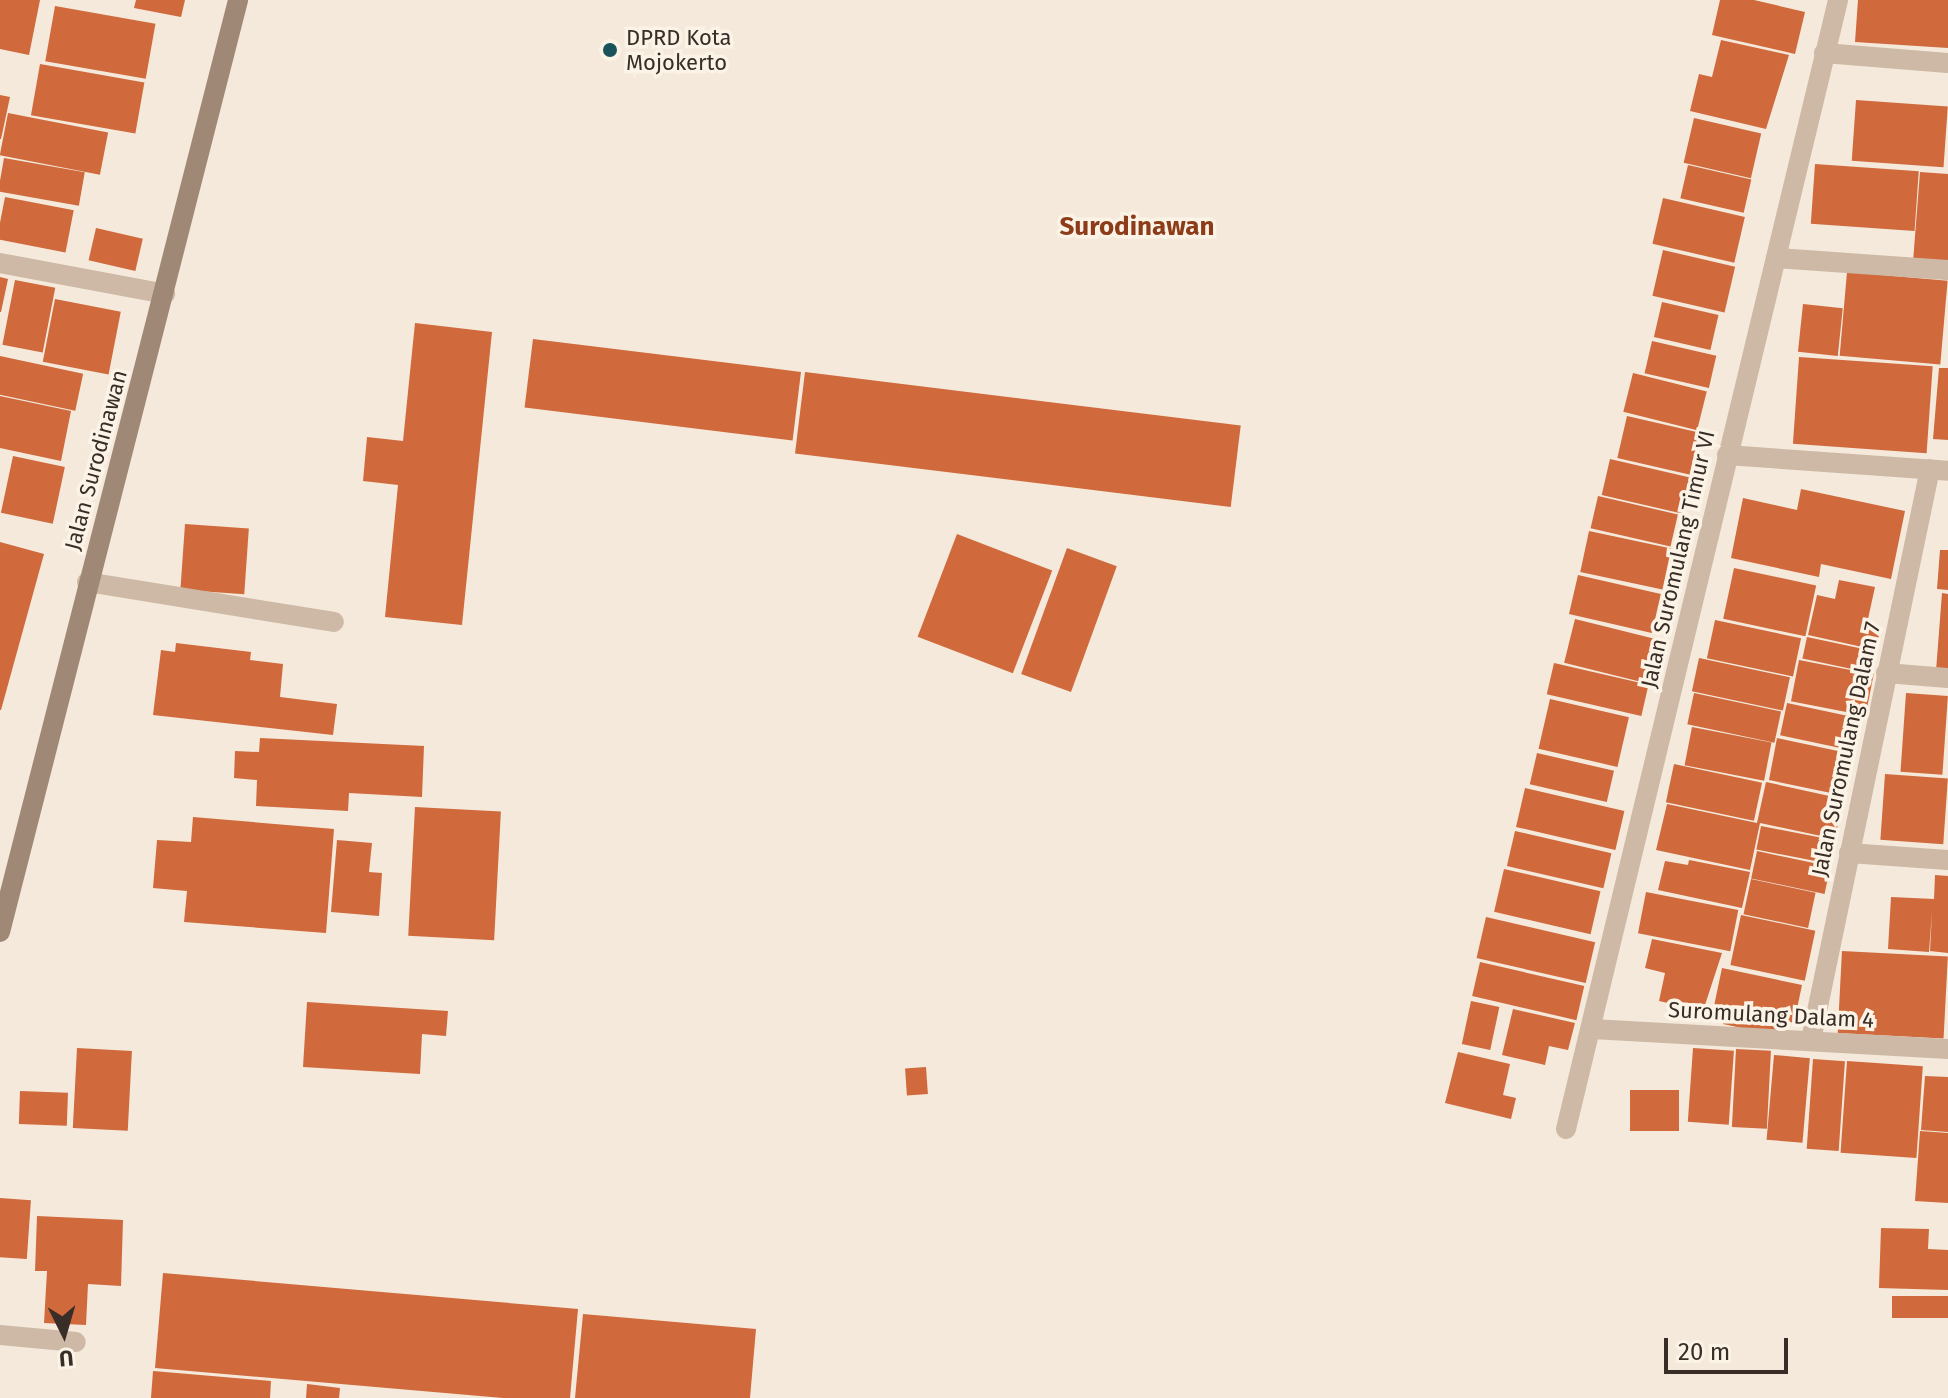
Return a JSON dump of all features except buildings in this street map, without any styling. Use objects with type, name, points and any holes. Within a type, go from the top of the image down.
[{"type":"main road","name":"Jalan Surodinawan","points":[[0,932],[5,891],[165,294],[238,0]]},
{"type":"street","name":"Jalan Suromulang Timur VI","points":[[1566,1129],[1838,0]]},
{"type":"street","points":[[1824,53],[1948,63]]},
{"type":"street","points":[[1776,258],[1948,270]]},
{"type":"street","points":[[0,263],[165,294]]},
{"type":"street","points":[[1727,455],[1939,470]]},
{"type":"street","name":"Jalan Suromulang Dalam 7","points":[[1811,1040],[1886,673],[1939,470]]},
{"type":"street","points":[[87,582],[334,622]]},
{"type":"street","points":[[1886,673],[1948,678]]},
{"type":"street","points":[[1849,853],[1948,860]]},
{"type":"street","name":"Suromulang Dalam 4","points":[[1592,1029],[1948,1049]]},
{"type":"street","points":[[0,1335],[76,1342]]},
{"type":"place","name":"DPRD Kota Mojokerto","points":[[610,50]]},
{"type":"district","name":"Surodinawan","points":[[1137,227]]}]
